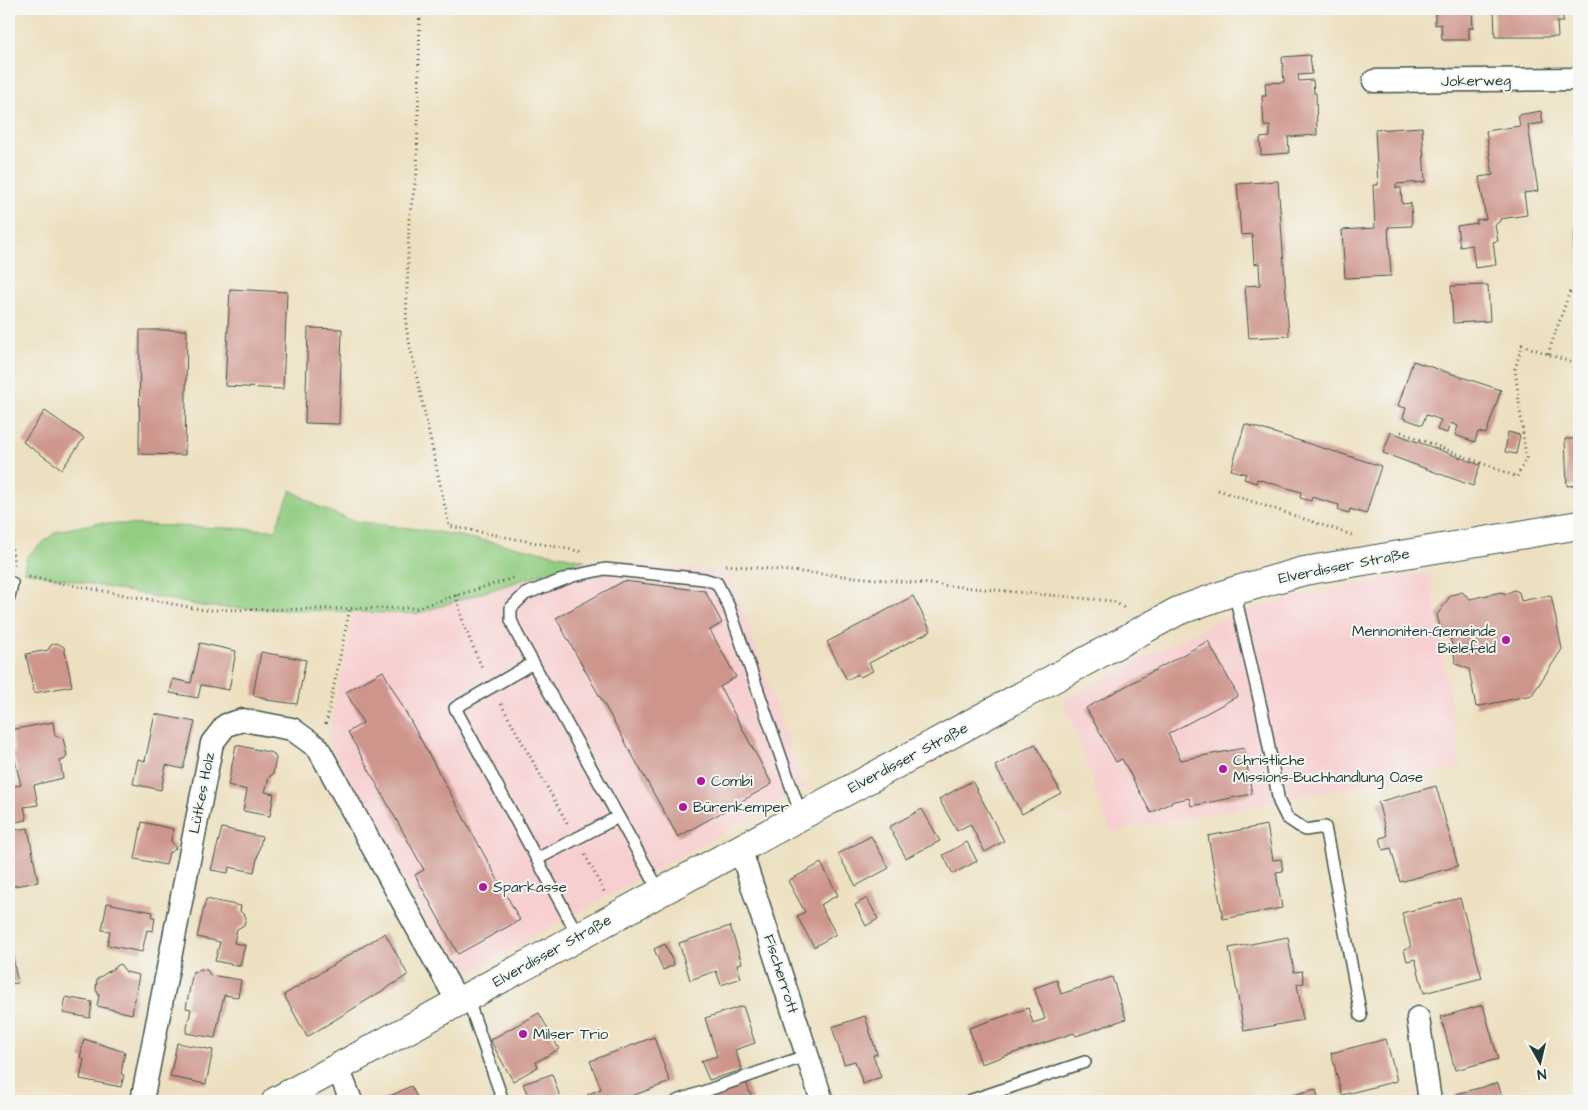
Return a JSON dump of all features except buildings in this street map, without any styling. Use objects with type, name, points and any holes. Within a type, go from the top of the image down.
[{"type":"street","name":"Jokerweg","points":[[1374,81],[1579,79]]},
{"type":"street","name":"Elverdisser Straße","points":[[276,1101],[1178,612],[1234,591],[1304,571],[1579,525]]},
{"type":"street","name":"Lütkes Holz","points":[[142,1101],[212,743],[226,725],[243,720],[292,729],[318,748],[463,1000]]},
{"type":"street","name":"Fischerrott","points":[[740,848],[822,1101]]},
{"type":"street","points":[[1418,1018],[1430,1101]]},
{"type":"street","points":[[338,1068],[351,1101]]},
{"type":"lane","points":[[660,892],[533,664],[511,620],[511,608],[525,594],[573,576],[605,569],[717,582],[729,607],[801,815]]},
{"type":"lane","points":[[9,597],[16,579]]},
{"type":"lane","points":[[1234,591],[1264,720],[1279,802],[1287,818],[1305,830],[1325,827],[1361,1016]]},
{"type":"lane","points":[[533,664],[455,708],[579,936]]},
{"type":"lane","points":[[537,859],[618,817]]},
{"type":"lane","points":[[463,1000],[503,1101]]},
{"type":"lane","points":[[677,1101],[808,1055]]},
{"type":"lane","points":[[969,1101],[1085,1062]]},
{"type":"path","points":[[420,9],[417,172],[409,219],[406,327],[449,526],[588,553]]},
{"type":"path","points":[[1548,354],[1570,291],[1579,289]]},
{"type":"path","points":[[1401,432],[1517,477],[1526,458],[1514,369],[1522,344],[1579,365]]},
{"type":"path","points":[[1218,490],[1350,533],[1358,542],[1362,560]]},
{"type":"path","points":[[9,540],[11,541],[14,570]]},
{"type":"path","points":[[716,565],[1112,601],[1129,610],[1144,630]]},
{"type":"path","points":[[16,579],[205,610],[416,608],[456,595],[476,656],[617,916]]},
{"type":"path","points":[[318,748],[323,735],[350,608]]},
{"type":"shaded area","points":[[585,560],[730,572],[804,788],[459,978],[327,740],[354,614],[416,614]]},
{"type":"shaded area","points":[[1416,573],[1430,574],[1461,767],[1111,832],[1063,699],[1219,620],[1290,597]]},
{"type":"green space","points":[[291,490],[319,507],[353,521],[433,531],[585,560],[416,614],[207,607],[24,571],[27,556],[57,531],[96,523],[275,530]]},
{"type":"place","name":"Mennoniten-Gemeinde Bielefeld","points":[[1506,640]]},
{"type":"place","name":"Christliche Missions-Buchhandlung Oase","points":[[1223,769]]},
{"type":"place","name":"Combi","points":[[701,781]]},
{"type":"place","name":"Bürenkemper","points":[[683,807]]},
{"type":"place","name":"Sparkasse","points":[[483,887]]},
{"type":"place","name":"Milser Trio","points":[[523,1034]]}]
